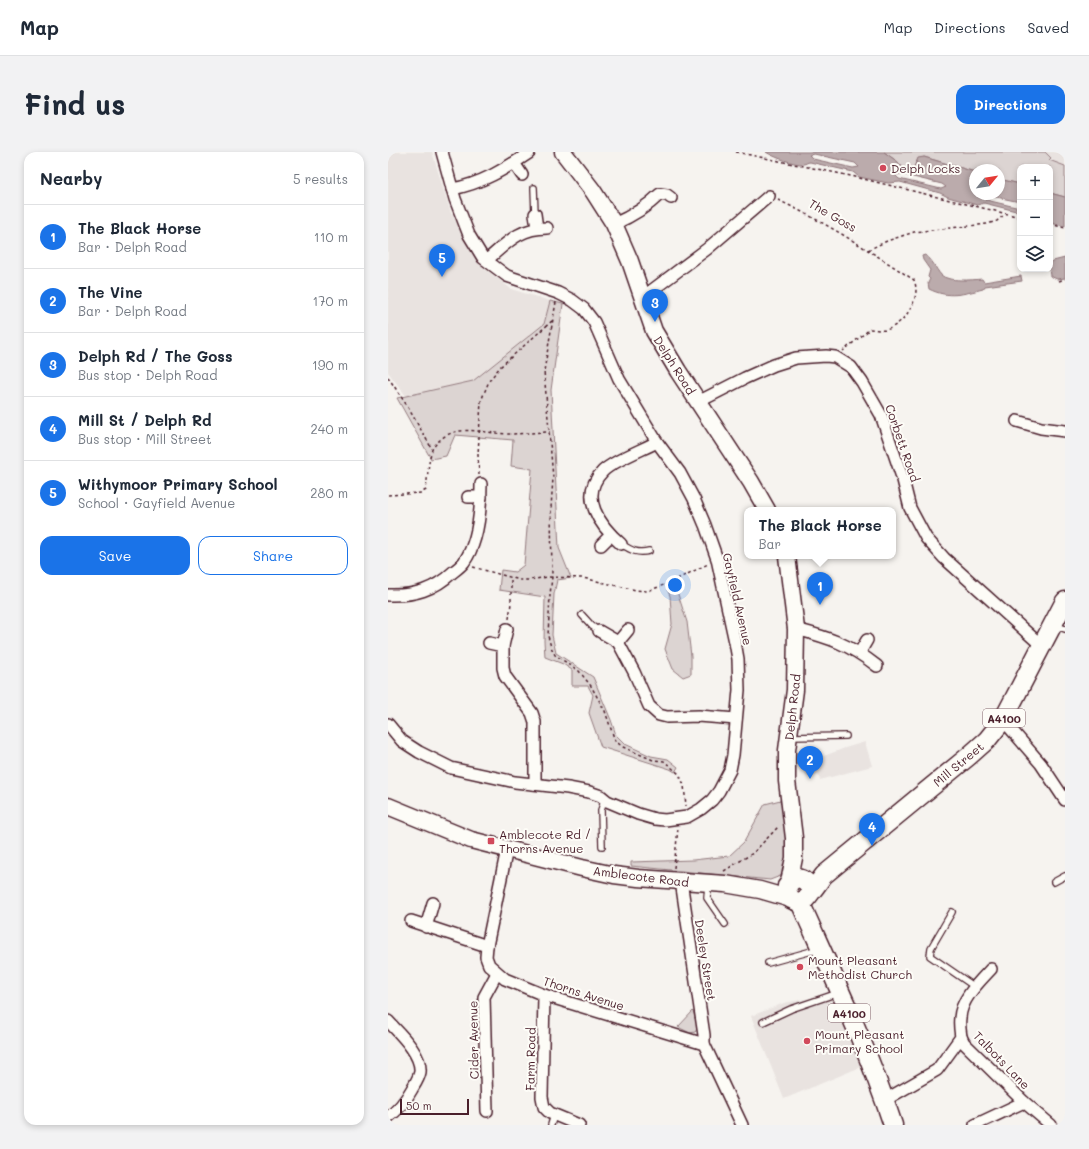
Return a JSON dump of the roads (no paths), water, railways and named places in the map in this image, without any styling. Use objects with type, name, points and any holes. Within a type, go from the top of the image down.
[{"type":"main road","name":"Delph Road","points":[[563,152],[597,196],[614,224],[630,261],[654,331],[698,402],[751,482],[765,507]]},
{"type":"main road","name":"Delph Road","points":[[787,559],[796,629],[795,690],[789,737],[787,781],[798,889]]},
{"type":"main road","name":"Mill Street","points":[[798,889],[824,875],[987,740],[1004,720],[1042,646],[1059,627],[1065,601]]},
{"type":"main road","name":"Amblecote Road","points":[[392,809],[471,840],[614,875],[677,876],[708,883],[725,884],[760,890],[798,889]]},
{"type":"main road","name":"A4100","points":[[798,889],[821,949],[885,1100],[893,1125]]},
{"type":"street","name":"Gayfield Avenue","points":[[388,724],[402,741],[419,752],[451,768],[515,782],[589,792],[638,814],[665,820],[687,817],[701,809],[712,800],[730,770],[733,755],[739,690],[738,659],[717,559],[694,499],[680,473],[657,442],[619,379],[594,322],[584,309],[572,300],[558,293],[506,276],[483,258],[469,235],[452,189],[442,152]]},
{"type":"street","points":[[452,189],[468,186],[514,163],[529,153]]},
{"type":"street","points":[[514,163],[522,175]]},
{"type":"street","points":[[614,224],[629,218],[660,194],[667,195],[671,198]]},
{"type":"street","points":[[643,297],[708,249],[769,196]]},
{"type":"street","points":[[487,260],[511,239],[526,230],[542,228],[535,214]]},
{"type":"street","name":"Corbett Road","points":[[698,402],[745,378],[774,365],[796,358],[835,357],[851,367],[882,415],[903,480],[910,508],[926,538],[944,558],[1042,646]]},
{"type":"street","points":[[1017,421],[1041,428],[1065,431]]},
{"type":"street","points":[[621,544],[611,535],[596,514],[591,494],[596,482],[603,471],[608,467],[657,442]]},
{"type":"street","points":[[388,595],[414,593],[436,586],[464,562],[471,548],[477,529],[481,484]]},
{"type":"street","points":[[468,497],[481,497]]},
{"type":"street","points":[[601,545],[611,535]]},
{"type":"street","points":[[507,629],[503,646],[503,668],[505,676],[532,713],[535,722],[535,784]]},
{"type":"street","points":[[796,629],[825,637],[860,652],[877,666]]},
{"type":"street","points":[[618,642],[628,630]]},
{"type":"street","points":[[599,631],[618,642],[634,672],[649,706],[659,715],[667,717],[699,716],[736,719]]},
{"type":"street","points":[[860,652],[867,640]]},
{"type":"street","points":[[489,644],[503,646]]},
{"type":"street","points":[[1004,720],[1041,764],[1065,800]]},
{"type":"street","name":"Thorns Avenue","points":[[507,849],[486,957],[490,965],[497,973],[505,979],[544,995],[704,1044]]},
{"type":"street","name":"Deeley Street","points":[[677,876],[704,1035],[704,1044]]},
{"type":"street","points":[[426,927],[433,903]]},
{"type":"street","points":[[411,921],[487,946]]},
{"type":"street","name":"Talbots Lane","points":[[991,969],[964,1003],[960,1017],[961,1036],[964,1043],[1024,1102],[1051,1125]]},
{"type":"street","name":"Cider Avenue","points":[[487,1110],[484,997],[497,973]]},
{"type":"street","name":"Farm Road","points":[[544,995],[542,1097],[544,1106],[550,1113],[552,1120],[579,1125]]},
{"type":"street","points":[[388,1020],[412,1049],[417,1058],[420,1073],[408,1096],[399,1108],[388,1117]]},
{"type":"street","name":"Talbots Lane","points":[[885,1100],[937,1070],[961,1036]]},
{"type":"street","points":[[704,1044],[742,1125]]},
{"type":"street","name":"Talbots Lane","points":[[975,1125],[1024,1102]]},
{"type":"lane","points":[[534,188],[535,214]]},
{"type":"lane","points":[[621,544],[635,552],[641,553],[649,551]]},
{"type":"lane","points":[[582,615],[599,631]]},
{"type":"lane","points":[[789,737],[846,736]]},
{"type":"lane","points":[[602,846],[601,810],[605,799]]},
{"type":"lane","points":[[1054,882],[1065,876]]},
{"type":"lane","points":[[708,883],[707,898],[725,924]]},
{"type":"lane","points":[[952,912],[931,948],[930,956],[976,987]]},
{"type":"lane","points":[[768,963],[821,949]]},
{"type":"lane","points":[[763,1022],[840,992]]},
{"type":"place","name":"Delph Locks","points":[[883,168]]},
{"type":"place","name":"Withymoor Primary School","points":[[442,277]]},
{"type":"place","name":"Delph Rd / The Goss","points":[[655,322]]},
{"type":"place","name":"The Black Horse","points":[[820,605]]},
{"type":"place","name":"The Vine","points":[[810,779]]},
{"type":"place","name":"Amblecote Rd / Thorns Avenue","points":[[491,841]]},
{"type":"place","name":"Mill St / Delph Rd","points":[[872,846]]},
{"type":"place","name":"Mount Pleasant Methodist Church","points":[[800,967]]},
{"type":"place","name":"Mount Pleasant Primary School","points":[[807,1041]]}]
